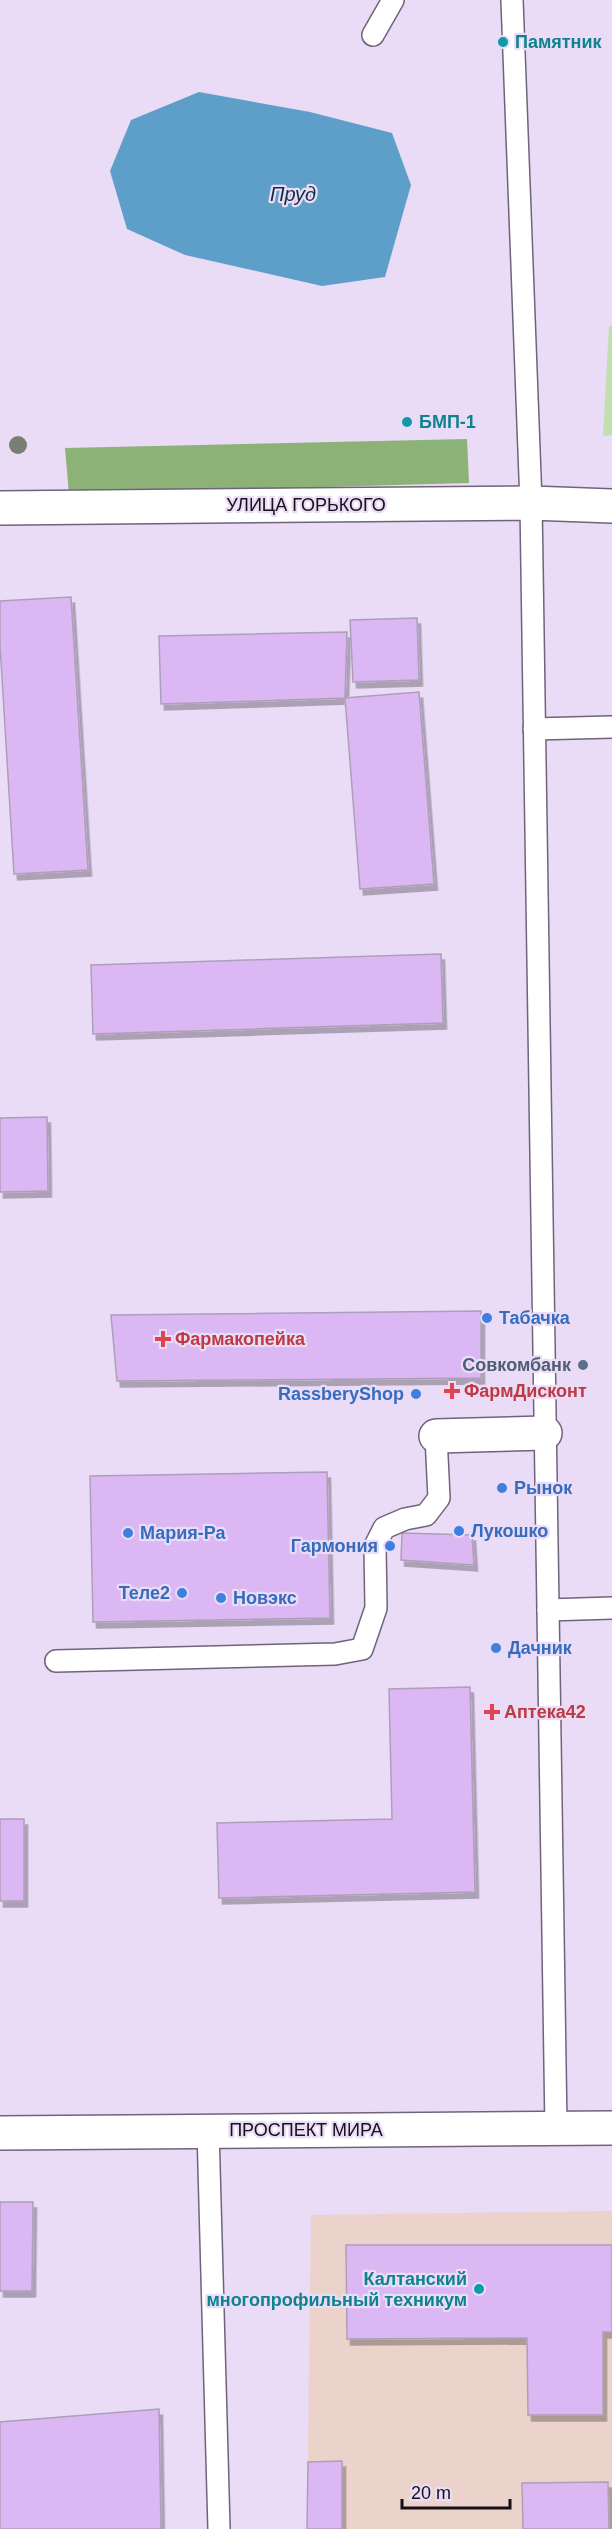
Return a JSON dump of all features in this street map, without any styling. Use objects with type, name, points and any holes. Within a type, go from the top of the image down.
[{"type":"street","name":"УЛИЦА ГОРЬКОГО","points":[[0,508],[531,503],[612,506]]},
{"type":"street","points":[[436,1436],[545,1433]]},
{"type":"street","name":"ПРОСПЕКТ МИРА","points":[[0,2133],[612,2128]]},
{"type":"lane","points":[[373,35],[393,0]]},
{"type":"lane","points":[[512,0],[531,503],[556,2129]]},
{"type":"lane","points":[[534,729],[612,728]]},
{"type":"lane","points":[[56,1661],[335,1654],[362,1649],[376,1608],[375,1546],[384,1528],[405,1519],[426,1515],[439,1498],[436,1436]]},
{"type":"lane","points":[[548,1610],[612,1608]]},
{"type":"lane","points":[[208,2130],[219,2529]]},
{"type":"shaded area","points":[[612,2211],[612,2529],[307,2529],[311,2215]]},
{"type":"green space","points":[[609,326],[612,326],[612,435],[603,436]]},
{"type":"green space","points":[[467,439],[469,483],[69,494],[65,448]]},
{"type":"water","name":"Пруд","points":[[199,92],[310,112],[392,133],[411,185],[385,277],[322,286],[185,255],[127,229],[110,171],[131,120]]},
{"type":"building","points":[[71,597],[88,870],[14,874],[0,645],[0,601]]},
{"type":"building","points":[[417,618],[419,680],[353,682],[350,620]]},
{"type":"building","points":[[347,632],[345,698],[161,704],[159,636]]},
{"type":"building","points":[[419,692],[434,884],[360,889],[345,698]]},
{"type":"building","points":[[441,954],[443,1023],[93,1034],[91,965]]},
{"type":"building","points":[[47,1117],[48,1191],[0,1192],[0,1118]]},
{"type":"building","points":[[481,1311],[481,1378],[117,1381],[111,1315]]},
{"type":"building","points":[[327,1472],[330,1618],[93,1622],[90,1476]]},
{"type":"building","points":[[402,1533],[472,1535],[474,1565],[401,1560]]},
{"type":"building","points":[[470,1687],[475,1892],[219,1898],[217,1823],[392,1819],[389,1689]]},
{"type":"building","points":[[0,1819],[24,1819],[24,1901],[0,1901]]},
{"type":"building","points":[[0,2202],[33,2202],[32,2291],[0,2291]]},
{"type":"building","name":"Калтанский многопрофильный техникум","points":[[346,2245],[612,2245],[612,2332],[603,2332],[603,2415],[528,2415],[527,2338],[347,2339]]},
{"type":"building","points":[[159,2409],[161,2529],[0,2529],[0,2422]]},
{"type":"building","points":[[342,2461],[342,2529],[307,2529],[308,2462]]},
{"type":"building","points":[[608,2482],[609,2529],[523,2529],[522,2483]]},
{"type":"place","name":"Памятник","points":[[503,42]]},
{"type":"place","name":"БМП-1","points":[[407,422]]},
{"type":"place","name":"Табачка","points":[[487,1318]]},
{"type":"place","name":"Фармакопейка","points":[[163,1339]]},
{"type":"place","name":"Совкомбанк","points":[[583,1365]]},
{"type":"place","name":"ФармДисконт","points":[[452,1391]]},
{"type":"place","name":"RassberyShop","points":[[416,1394]]},
{"type":"place","name":"Рынок","points":[[502,1488]]},
{"type":"place","name":"Лукошко","points":[[459,1531]]},
{"type":"place","name":"Мария-Ра","points":[[128,1533]]},
{"type":"place","name":"Гармония","points":[[390,1546]]},
{"type":"place","name":"Теле2","points":[[182,1593]]},
{"type":"place","name":"Новэкс","points":[[221,1598]]},
{"type":"place","name":"Дачник","points":[[496,1648]]},
{"type":"place","name":"Аптека42","points":[[492,1712]]},
{"type":"place","name":"Калтанский многопрофильный техникум","points":[[479,2289]]}]
